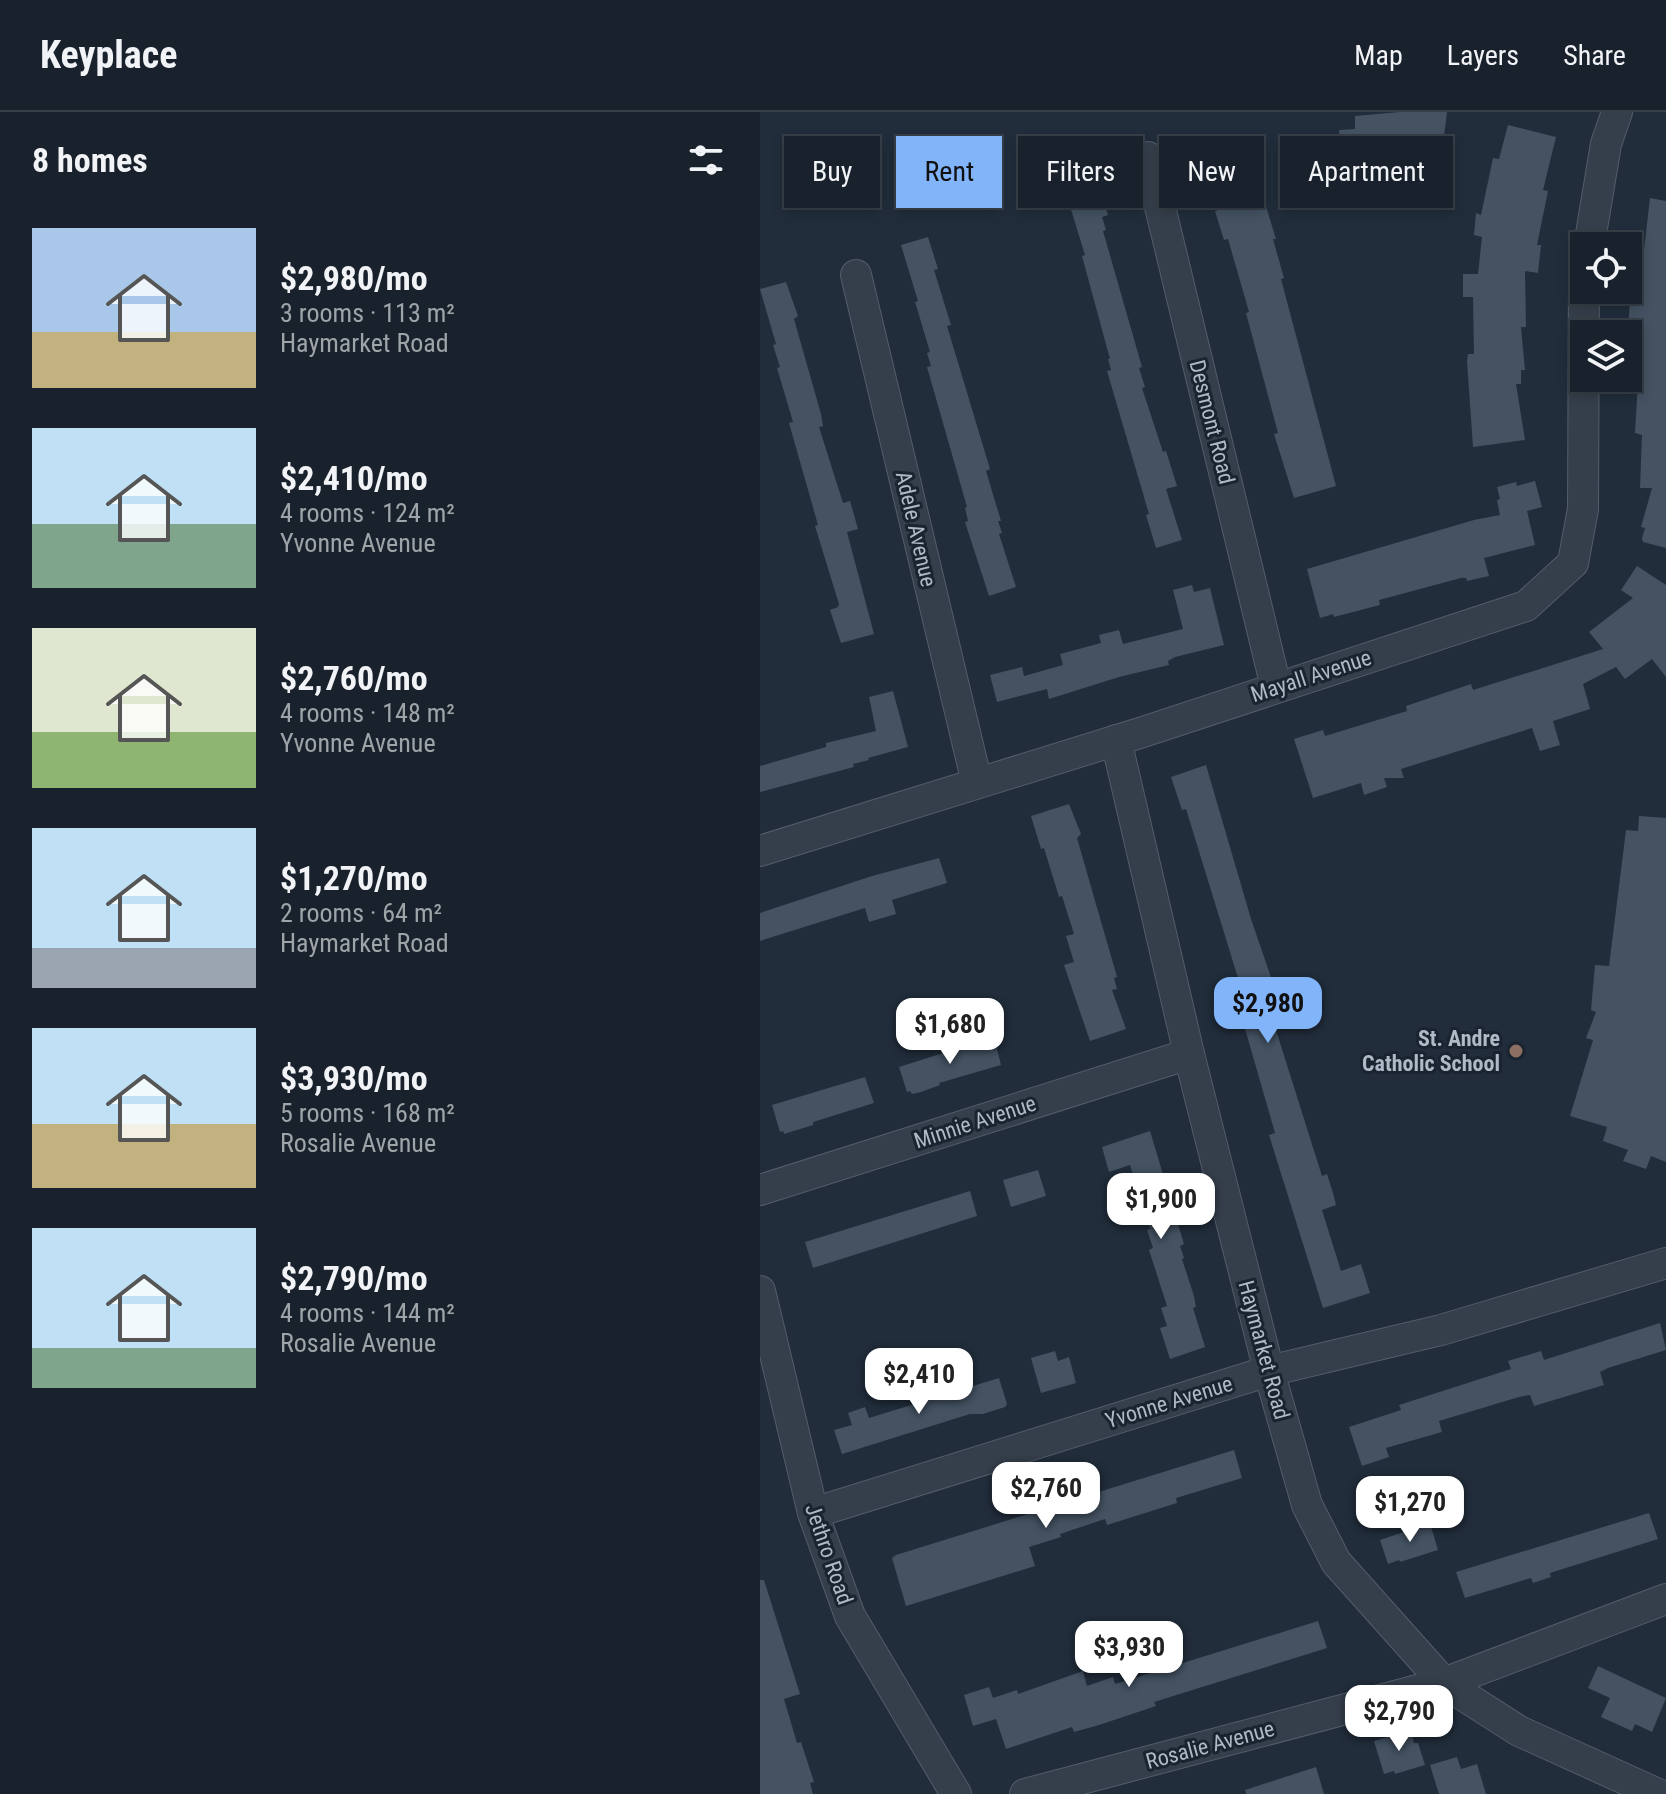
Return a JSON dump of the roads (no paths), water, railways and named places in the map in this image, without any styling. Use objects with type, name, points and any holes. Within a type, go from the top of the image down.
[{"type":"street","points":[[1591,232],[1606,144],[1617,112]]},
{"type":"street","name":"Desmont Road","points":[[1148,157],[1276,687]]},
{"type":"street","name":"Adele Avenue","points":[[856,275],[977,783]]},
{"type":"street","name":"Mayall Avenue","points":[[760,851],[1116,740],[1526,606],[1573,563],[1583,509],[1584,304]]},
{"type":"street","name":"Haymarket Road","points":[[1116,740],[1189,1054],[1269,1371],[1307,1505],[1336,1562],[1444,1683],[1519,1731],[1658,1794]]},
{"type":"street","name":"Minnie Avenue","points":[[760,1190],[1189,1054]]},
{"type":"street","name":"Yvonne Avenue","points":[[813,1513],[1269,1371],[1441,1330],[1666,1263]]},
{"type":"street","name":"Jethro Road","points":[[760,1291],[813,1513],[850,1616],[956,1794]]},
{"type":"street","name":"Rosalie Avenue","points":[[1025,1794],[1444,1683],[1666,1599]]},
{"type":"place","name":"St. Andre Catholic School","points":[[1516,1051]]}]
